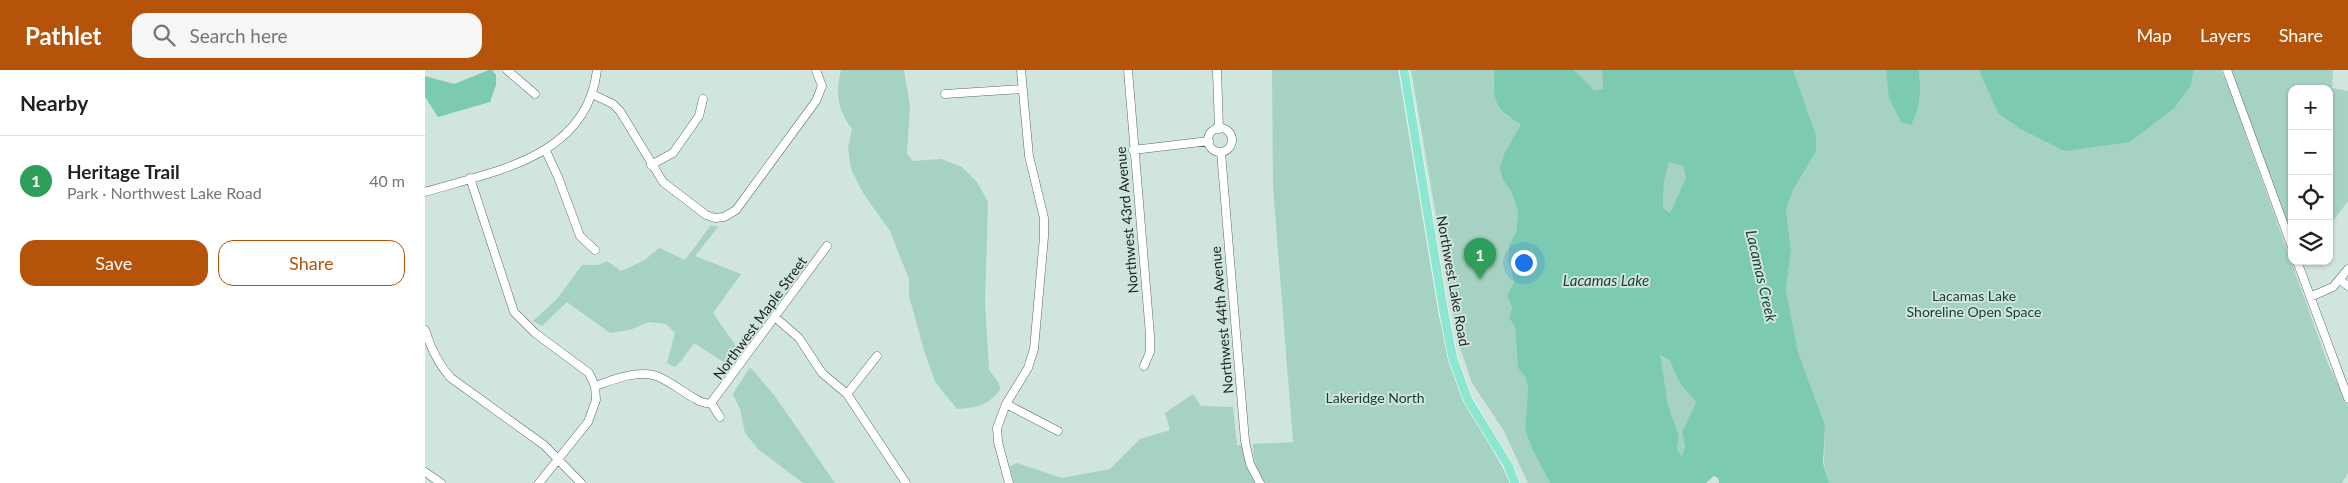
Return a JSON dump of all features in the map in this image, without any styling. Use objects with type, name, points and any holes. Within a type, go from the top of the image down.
[{"type":"main road","name":"Northwest Lake Road","points":[[1404,70],[1443,313],[1453,359],[1468,400],[1507,464],[1515,483]]},
{"type":"street","points":[[507,70],[535,94]]},
{"type":"street","points":[[425,192],[526,162],[546,151],[575,123],[592,94],[597,70]]},
{"type":"street","points":[[592,94],[613,104],[620,111],[663,182],[706,215],[715,218],[724,217],[736,210],[817,101],[821,93],[821,79],[816,70]]},
{"type":"street","points":[[1009,483],[997,433],[998,422],[1006,404],[1026,372],[1034,349],[1044,237],[1044,218],[1029,156],[1021,70]]},
{"type":"street","name":"Northwest 43rd Avenue","points":[[1128,70],[1133,150],[1150,335],[1150,352],[1144,366]]},
{"type":"street","points":[[1217,70],[1219,129],[1212,132],[1209,141],[1214,150],[1221,152]]},
{"type":"street","points":[[2227,70],[2288,236]]},
{"type":"street","points":[[945,94],[1022,88]]},
{"type":"street","points":[[651,165],[673,153],[699,116],[703,99]]},
{"type":"street","name":"Northwest 44th Avenue","points":[[1219,129],[1229,132],[1232,141],[1229,149],[1221,152],[1245,441],[1251,464],[1260,483]]},
{"type":"street","points":[[1133,150],[1209,141]]},
{"type":"street","points":[[546,151],[580,236],[595,250]]},
{"type":"street","points":[[470,178],[515,312],[535,333],[589,372],[595,386],[596,400],[588,422],[539,483]]},
{"type":"street","name":"Northwest Maple Street","points":[[711,403],[776,318],[827,246]]},
{"type":"street","points":[[2298,265],[2348,398]]},
{"type":"street","points":[[2310,297],[2330,289],[2348,268]]},
{"type":"street","points":[[2339,280],[2348,286]]},
{"type":"street","points":[[776,318],[799,338],[822,373],[847,394],[906,483]]},
{"type":"street","points":[[425,330],[433,353],[451,378],[544,445],[581,483]]},
{"type":"street","points":[[847,394],[877,356]]},
{"type":"street","points":[[595,386],[644,374],[665,379],[703,404],[711,403],[720,417]]},
{"type":"street","points":[[1006,404],[1058,431]]},
{"type":"street","points":[[425,472],[441,483]]},
{"type":"green space","points":[[841,70],[904,70],[910,106],[907,154],[913,161],[941,159],[962,167],[977,182],[988,202],[985,303],[989,370],[999,383],[1000,390],[986,403],[971,408],[957,409],[935,382],[909,296],[909,279],[890,231],[863,193],[851,169],[848,147],[852,129],[841,108],[838,94]]},
{"type":"green space","name":"Lakeridge North","points":[[1272,70],[1398,70],[1439,317],[1460,390],[1511,483],[1265,483],[1259,474],[1253,444],[1293,442],[1273,186]]},
{"type":"green space","points":[[1411,70],[1494,70],[1496,101],[1507,116],[1521,124],[1505,152],[1503,180],[1511,191],[1518,211],[1516,233],[1509,245],[1508,261],[1514,282],[1507,296],[1512,307],[1509,318],[1515,327],[1518,368],[1526,378],[1528,389],[1525,430],[1533,451],[1550,483],[1528,483],[1504,431],[1472,383],[1457,338]]},
{"type":"green space","points":[[1574,70],[1602,70],[1603,89],[1594,90]]},
{"type":"green space","name":"Lacamas Lake Shoreline Open Space","points":[[1793,70],[1886,70],[1910,125],[1919,98],[1919,70],[1982,70],[2191,85],[2194,70],[2221,70],[2242,116],[2246,136],[2288,253],[2288,265],[2292,265],[2328,364],[2348,405],[2348,473],[2342,483],[1829,483],[1824,464],[1825,425],[1798,352],[1786,290],[1791,250],[1786,209],[1794,188],[1816,152]]},
{"type":"green space","points":[[2228,70],[2333,70],[2332,85],[2288,85],[2288,225]]},
{"type":"green space","points":[[2333,88],[2348,91],[2348,201],[2333,221]]},
{"type":"green space","points":[[1669,162],[1683,166],[1686,178],[1670,213],[1663,208],[1664,183]]},
{"type":"green space","points":[[711,225],[718,227],[695,256],[741,274],[713,313],[738,349],[727,364],[694,343],[675,367],[667,363],[675,333],[666,324],[649,322],[630,330],[610,333],[567,302],[542,326],[533,321],[557,299],[582,265],[598,265],[607,261],[621,271],[645,260],[659,248],[685,260]]},
{"type":"green space","points":[[1659,355],[1670,361],[1679,382],[1696,402],[1682,432],[1685,446],[1682,458],[1677,449],[1679,435],[1668,405]]},
{"type":"green space","points":[[750,367],[774,395],[835,483],[803,483],[758,449],[745,433],[740,409],[733,394]]},
{"type":"green space","points":[[1193,394],[1201,406],[1233,407],[1237,445],[1244,445],[1251,476],[1256,483],[1014,483],[1010,466],[1017,463],[1062,478],[1110,469],[1140,439],[1170,430],[1165,413]]},
{"type":"water","points":[[492,70],[496,75],[496,85],[490,102],[438,117],[425,97],[425,76],[454,84]]},
{"type":"water","name":"Lacamas Lake","points":[[1494,70],[1574,70],[1594,90],[1603,89],[1602,70],[1793,70],[1816,136],[1816,152],[1794,188],[1786,209],[1791,250],[1786,290],[1798,352],[1825,425],[1823,463],[1829,483],[1719,483],[1718,478],[1714,476],[1706,483],[1550,483],[1533,451],[1525,430],[1528,389],[1526,378],[1518,368],[1515,327],[1509,318],[1512,307],[1507,296],[1514,282],[1508,261],[1509,245],[1516,233],[1518,211],[1511,191],[1503,180],[1500,168],[1505,152],[1521,124],[1508,116],[1496,101]],"holes":[[[1669,162],[1683,166],[1686,178],[1670,213],[1663,208],[1664,183]],[[1660,355],[1670,361],[1679,382],[1696,402],[1682,432],[1685,446],[1682,457],[1677,449],[1679,435],[1668,405]]]},
{"type":"water","points":[[1886,70],[1919,70],[1919,98],[1917,111],[1911,125],[1901,122],[1889,98]]},
{"type":"water","points":[[1979,70],[2194,70],[2191,85],[2174,108],[2130,142],[2065,151],[2019,128],[1998,113]]},
{"type":"place","name":"Heritage Trail","points":[[1480,279]]},
{"type":"water label","name":"Lacamas Creek","points":[[1761,276]]}]
